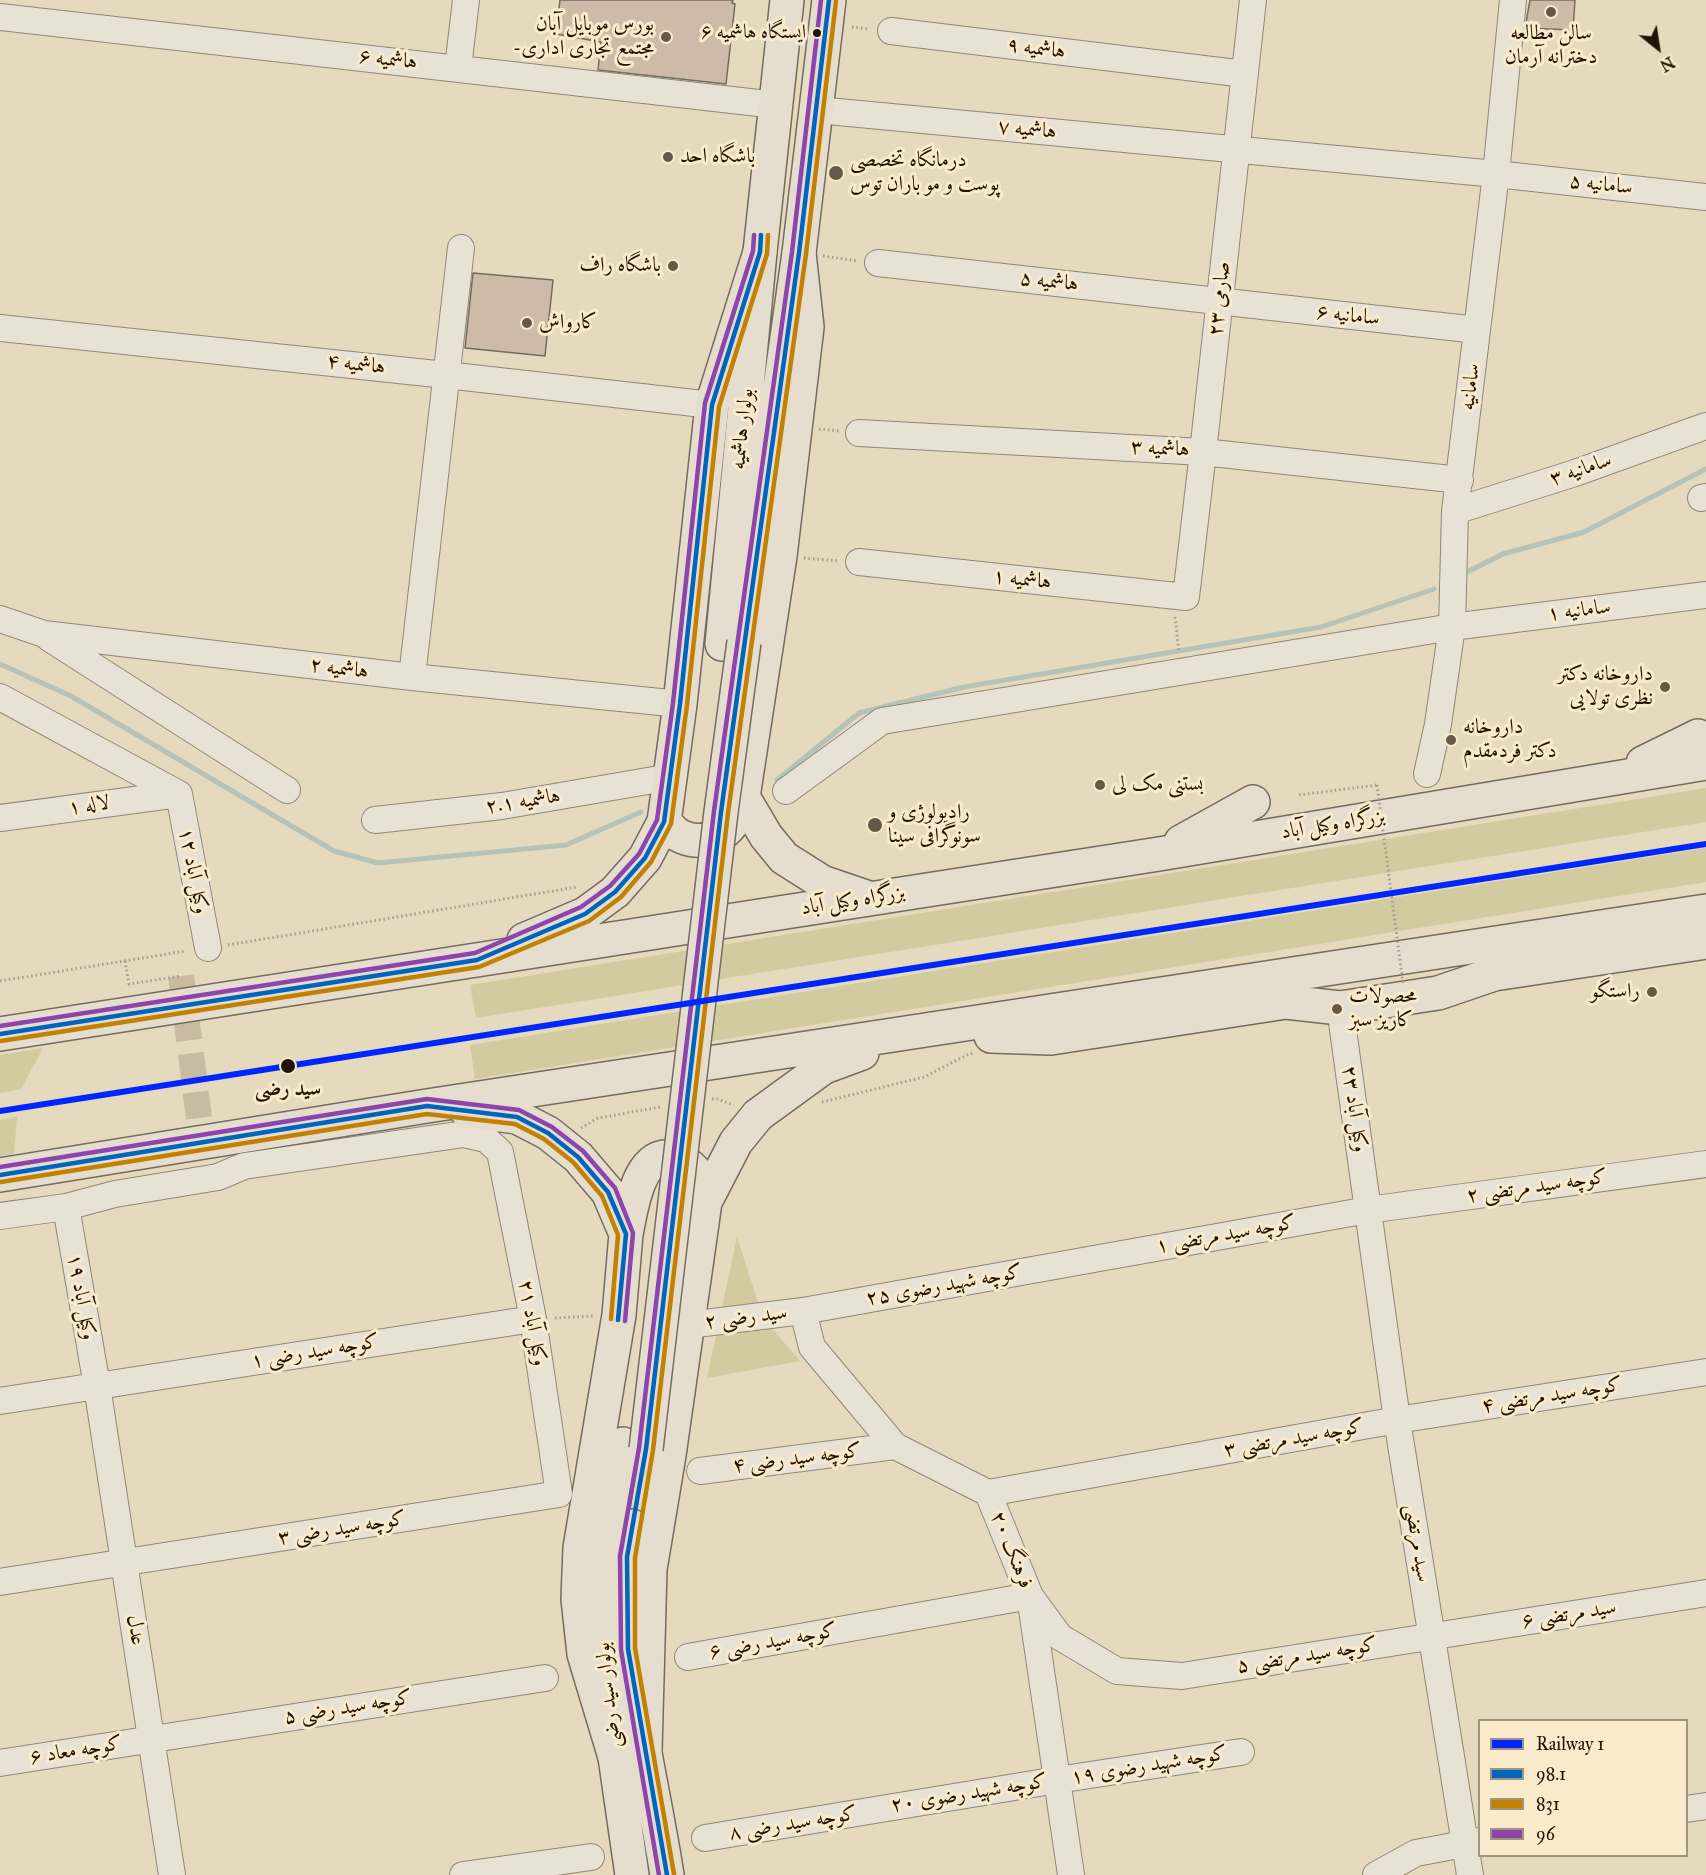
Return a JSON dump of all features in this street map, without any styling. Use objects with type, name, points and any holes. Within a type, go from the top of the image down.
[{"type":"main road","name":"بولوار هاشمیه","points":[[733,643],[760,252],[787,0]]},
{"type":"main road","name":"بولوار هاشمیه","points":[[733,643],[800,253],[828,12]]},
{"type":"main road","points":[[477,960],[585,914],[615,892],[645,858],[664,822],[680,704],[712,405],[760,252]]},
{"type":"main road","points":[[664,822],[675,833],[689,839],[705,840],[720,835],[732,826],[743,797],[780,556],[807,327],[800,253]]},
{"type":"main road","name":"بولوار سید رضی","points":[[667,1875],[630,1754],[602,1648],[605,1556],[635,1447],[698,822],[733,643]]},
{"type":"main road","name":"بزرگراه وکیل آباد","points":[[0,1034],[1159,854],[1614,778],[1702,749]]},
{"type":"main road","points":[[743,797],[766,836],[784,858],[822,882],[871,899]]},
{"type":"main road","points":[[1159,854],[1253,802]]},
{"type":"main road","points":[[0,1175],[427,1106],[1706,911]]},
{"type":"main road","points":[[630,1754],[650,1569],[705,1202],[736,1142],[758,1115],[824,1068],[915,1033],[1052,1038],[1286,1002],[1340,1008],[1438,993],[1494,974],[1706,942]]},
{"type":"main road","points":[[427,1106],[517,1117],[548,1133],[578,1157],[608,1192],[626,1234]]},
{"type":"main road","points":[[630,1754],[585,1654],[578,1599],[580,1548],[619,1315],[626,1234],[633,1197],[644,1170],[659,1158],[673,1158],[690,1165],[700,1178],[705,1202]]},
{"type":"main road","name":"بولوار سید رضی","points":[[630,1754],[632,1875]]},
{"type":"street","points":[[458,68],[466,0]]},
{"type":"street","name":"صارمی ۲۳","points":[[1179,597],[1203,452],[1253,0]]},
{"type":"street","name":"سامانیه","points":[[1427,774],[1438,724],[1452,627],[1455,511],[1496,174],[1513,0]]},
{"type":"street","name":"هاشمیه ۶","points":[[0,17],[776,105]]},
{"type":"street","name":"هاشمیه ۹","points":[[891,31],[1245,74]]},
{"type":"street","name":"هاشمیه ۷","points":[[817,110],[1496,174]]},
{"type":"street","name":"سامانیه ۵","points":[[1496,174],[1706,196]]},
{"type":"street","points":[[412,677],[461,248]]},
{"type":"street","name":"هاشمیه ۵","points":[[878,263],[1220,301]]},
{"type":"street","name":"سامانیه ۶","points":[[1220,301],[1477,330]]},
{"type":"street","name":"هاشمیه ۴","points":[[0,328],[712,405]]},
{"type":"street","name":"سامانیه ۳","points":[[1455,511],[1575,473],[1706,426]]},
{"type":"street","name":"هاشمیه ۳","points":[[859,433],[1203,452],[1460,480]]},
{"type":"street","name":"هاشمیه ۱","points":[[859,562],[1179,597]]},
{"type":"street","name":"سامانیه ۱","points":[[786,792],[882,721],[1452,627],[1706,595]]},
{"type":"street","name":"هاشمیه ۲","points":[[0,619],[44,634],[412,677],[680,704]]},
{"type":"street","points":[[44,634],[287,790]]},
{"type":"street","points":[[0,697],[179,794]]},
{"type":"street","name":"هاشمیه ۲.۱","points":[[375,820],[502,806],[670,777]]},
{"type":"street","name":"لاله ۱","points":[[0,818],[179,794]]},
{"type":"street","name":"۱۲ وکیل آباد","points":[[179,794],[208,948]]},
{"type":"street","name":"۲۳ وکیل آباد","points":[[1340,1008],[1368,1210]]},
{"type":"street","name":"۲۱ وکیل آباد","points":[[66,1208],[115,1194],[218,1177],[244,1166],[464,1134],[486,1139],[500,1152],[533,1319],[559,1494]]},
{"type":"street","name":"کوچه سید مرتضی ۲","points":[[1368,1210],[1706,1164]]},
{"type":"street","points":[[0,1216],[66,1208]]},
{"type":"street","name":"۱۹ وکیل آباد","points":[[66,1208],[97,1386]]},
{"type":"street","name":"کوچه سید مرتضی ۱","points":[[1085,1261],[1368,1210]]},
{"type":"street","name":"سید مرتضی","points":[[1368,1210],[1397,1420],[1431,1636],[1472,1842],[1470,1875]]},
{"type":"street","name":"کوچه شهید رضوی ۲۵","points":[[803,1311],[1085,1261]]},
{"type":"street","name":"سید رضی ۲","points":[[688,1325],[803,1311]]},
{"type":"street","name":"فرهنگ ۲۰","points":[[803,1311],[812,1347],[895,1446],[988,1493],[1030,1596],[1071,1875]]},
{"type":"street","name":"کوچه سید رضی ۱","points":[[0,1401],[533,1319]]},
{"type":"street","name":"کوچه سید مرتضی ۴","points":[[1397,1420],[1706,1372]]},
{"type":"street","name":"عدل","points":[[97,1386],[172,1875]]},
{"type":"street","name":"کوچه سید مرتضی ۳","points":[[988,1493],[1397,1420]]},
{"type":"street","name":"کوچه سید رضی ۴","points":[[700,1471],[895,1446]]},
{"type":"street","name":"کوچه سید رضی ۳","points":[[0,1582],[559,1494]]},
{"type":"street","name":"سید مرتضی ۶","points":[[1431,1636],[1706,1593]]},
{"type":"street","name":"کوچه سید مرتضی ۵","points":[[1030,1596],[1060,1637],[1117,1671],[1182,1676],[1431,1636]]},
{"type":"street","name":"کوچه سید رضی ۶","points":[[688,1657],[1030,1596]]},
{"type":"street","name":"کوچه سید رضی ۵","points":[[151,1739],[545,1677]]},
{"type":"street","name":"کوچه معاد ۶","points":[[0,1763],[151,1739]]},
{"type":"street","name":"کوچه شهید رضوی ۱۹","points":[[1057,1780],[1241,1752]]},
{"type":"street","name":"کوچه شهید رضوی ۲۰","points":[[880,1809],[1057,1780]]},
{"type":"street","points":[[1688,1809],[1706,1806]]},
{"type":"street","name":"کوچه سید رضی ۸","points":[[705,1838],[880,1809]]},
{"type":"street","points":[[1376,1875],[1416,1853],[1472,1842]]},
{"type":"street","points":[[463,1875],[591,1857]]},
{"type":"path","points":[[828,12],[891,31]]},
{"type":"path","points":[[800,253],[878,263]]},
{"type":"path","points":[[796,428],[859,433]]},
{"type":"path","points":[[780,556],[859,562]]},
{"type":"path","points":[[1179,597],[1181,672]]},
{"type":"path","points":[[1299,795],[1377,785],[1403,983]]},
{"type":"path","points":[[0,981],[583,886]]},
{"type":"path","points":[[125,961],[129,984],[181,976]]},
{"type":"path","points":[[819,1102],[924,1077],[969,1054],[979,1053]]},
{"type":"path","points":[[705,1100],[717,1098],[758,1115]]},
{"type":"path","points":[[564,1145],[574,1131],[598,1118],[669,1106]]},
{"type":"path","points":[[533,1319],[619,1315]]},
{"type":"shaded area","points":[[1706,788],[1706,822],[476,1018],[470,985]]},
{"type":"shaded area","points":[[1706,848],[1706,882],[475,1079],[470,1045]]},
{"type":"shaded area","points":[[43,1048],[21,1089],[0,1093],[0,1055]]},
{"type":"shaded area","points":[[17,1117],[14,1154],[0,1156],[0,1120]]},
{"type":"shaded area","points":[[737,1237],[763,1318],[800,1361],[707,1378]]},
{"type":"building","name":"بورس موبایل آبان -مجتمع تجاری اداری","points":[[560,0],[733,0],[732,3],[735,4],[726,84],[598,70],[601,42],[556,34]]},
{"type":"building","name":"سالن مطالعه دخترانه آرمان","points":[[1530,0],[1575,0],[1573,30],[1525,28]]},
{"type":"building","points":[[473,273],[553,280],[545,356],[465,348]]},
{"type":"waterway","points":[[1461,575],[1503,554],[1584,532],[1706,469]]},
{"type":"waterway","points":[[777,780],[859,713],[964,687],[1321,627],[1434,589]]},
{"type":"waterway","points":[[0,664],[71,696],[334,851],[378,863],[566,845],[641,812]]},
{"type":"tunnel","points":[[181,976],[204,1157]]},
{"type":"rail line","name":"1","points":[[0,1111],[1706,844]]},
{"type":"transit line","name":"96","points":[[659,1875],[621,1650],[620,1556],[639,1448],[714,811],[792,252],[821,0]]},
{"type":"transit line","name":"98.1","points":[[667,1875],[628,1649],[627,1557],[646,1449],[721,812],[799,253],[829,0]]},
{"type":"transit line","name":"831","points":[[674,1874],[635,1648],[635,1558],[653,1450],[728,813],[806,254],[836,1]]},
{"type":"transit line","name":"96","points":[[0,1026],[475,953],[581,907],[610,886],[639,854],[657,820],[673,703],[705,403],[753,251],[754,235]]},
{"type":"transit line","name":"98.1","points":[[0,1034],[477,960],[585,914],[615,892],[645,858],[664,822],[680,704],[712,405],[760,252],[761,235]]},
{"type":"transit line","name":"831","points":[[1,1041],[479,967],[589,921],[621,897],[651,862],[671,824],[687,705],[719,407],[767,254],[768,235]]},
{"type":"transit line","name":"96","points":[[0,1167],[427,1099],[519,1110],[552,1127],[583,1151],[615,1188],[633,1233],[625,1321]]},
{"type":"transit line","name":"98.1","points":[[0,1175],[427,1106],[517,1117],[548,1133],[578,1157],[608,1192],[626,1234],[618,1320]]},
{"type":"transit line","name":"831","points":[[1,1182],[427,1114],[515,1124],[544,1139],[573,1162],[602,1196],[618,1235],[611,1319]]},
{"type":"place","name":"سالن مطالعه دخترانه آرمان","points":[[1551,12]]},
{"type":"place","name":"ایستگاه هاشمیه ۶","points":[[817,33]]},
{"type":"place","name":"بورس موبایل آبان -مجتمع تجاری اداری","points":[[666,37]]},
{"type":"place","name":"باشگاه احد","points":[[668,157]]},
{"type":"place","name":"درمانگاه تخصصی پوست و مو باران توس","points":[[836,173]]},
{"type":"place","name":"باشگاه راف","points":[[673,266]]},
{"type":"place","name":"کارواش","points":[[527,323]]},
{"type":"place","name":"داروخانه دکتر نظری تولایی","points":[[1665,687]]},
{"type":"place","name":"داروخانه دكتر فردمقدم","points":[[1451,740]]},
{"type":"place","name":"بستنی مک لی","points":[[1100,785]]},
{"type":"place","name":"رادیولوژی و سونوگرافی سینا","points":[[875,825]]},
{"type":"place","name":"راستگو","points":[[1652,992]]},
{"type":"place","name":"محصولات کاریز سبز","points":[[1337,1009]]},
{"type":"place","name":"سید رضی","points":[[288,1066]]}]
